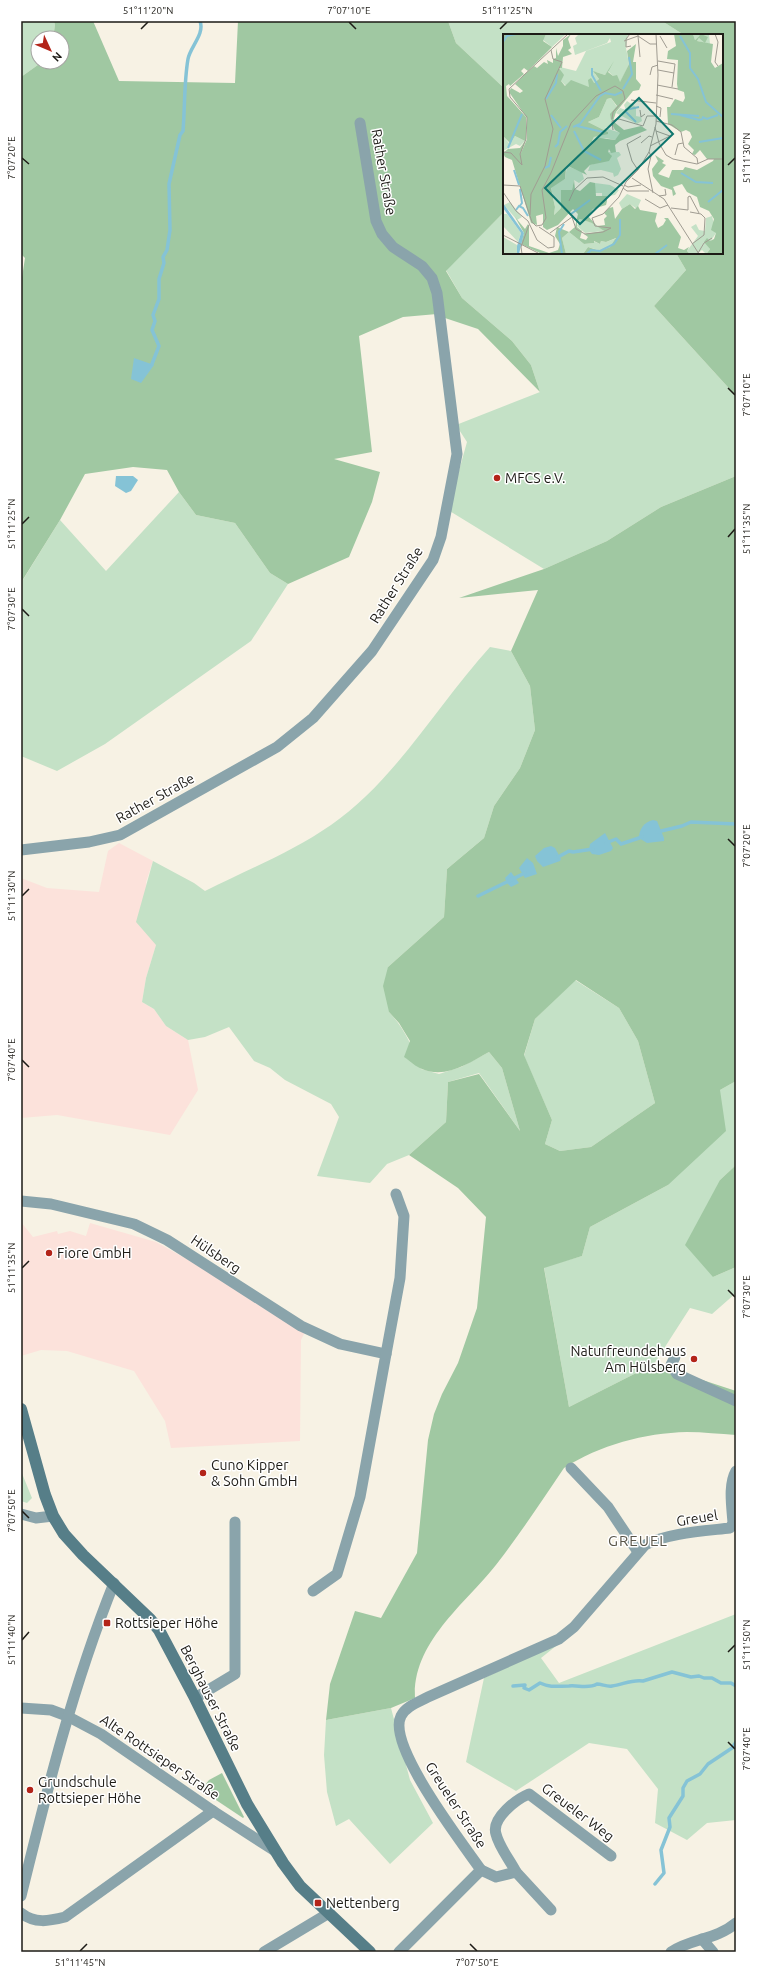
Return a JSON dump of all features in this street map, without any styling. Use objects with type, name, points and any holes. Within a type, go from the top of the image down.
[{"type":"street","name":"Rather Straße","points":[[21,850],[89,842],[120,835],[277,747],[312,718],[372,651],[433,560],[440,537],[457,454],[437,293],[432,278],[422,266],[393,247],[382,234],[376,221],[360,123]]},
{"type":"street","points":[[313,1591],[337,1574],[360,1497],[400,1278],[404,1216],[396,1194]]},
{"type":"street","name":"Hülsberg","points":[[21,1201],[51,1204],[134,1224],[167,1240],[301,1326],[340,1344],[386,1354]]},
{"type":"street","points":[[675,1357],[671,1365],[677,1374],[736,1401]]},
{"type":"street","name":"Berghauser Straße","points":[[21,1409],[44,1495],[53,1516],[73,1546],[114,1583],[159,1630],[195,1698],[247,1804],[275,1851],[300,1886],[370,1952]]},
{"type":"street","points":[[571,1468],[608,1507],[638,1552]]},
{"type":"street","name":"Greuel","points":[[553,1642],[574,1627],[605,1593],[638,1552],[652,1541],[730,1528],[733,1523],[732,1477],[736,1471]]},
{"type":"street","points":[[21,1514],[36,1518],[53,1516]]},
{"type":"street","points":[[195,1698],[235,1674],[235,1522]]},
{"type":"street","points":[[21,1896],[67,1716],[99,1620],[114,1583]]},
{"type":"street","name":"Greueler Straße","points":[[399,1952],[481,1870],[425,1789],[413,1768],[400,1729],[400,1717],[408,1707],[428,1697],[553,1642]]},
{"type":"street","name":"Alte Rottsieper Straße","points":[[21,1708],[51,1710],[67,1716],[101,1734],[213,1811],[275,1851]]},
{"type":"street","name":"Greueler Weg","points":[[551,1910],[516,1872],[495,1833],[497,1821],[518,1799],[529,1794],[611,1856]]},
{"type":"street","points":[[21,1913],[36,1921],[49,1921],[65,1917],[213,1811]]},
{"type":"street","points":[[481,1870],[496,1877],[516,1872]]},
{"type":"street","points":[[264,1952],[329,1913]]},
{"type":"street","points":[[671,1952],[680,1946],[726,1932],[736,1923]]},
{"type":"street","points":[[702,1939],[714,1952]]},
{"type":"shaded area","points":[[119,843],[153,861],[146,882],[156,945],[146,978],[142,1002],[154,1009],[166,1026],[188,1040],[198,1090],[170,1135],[57,1115],[21,1118],[21,878],[47,888],[99,892],[108,851]]},
{"type":"shaded area","points":[[21,1222],[33,1237],[57,1231],[58,1234],[70,1231],[86,1236],[90,1223],[156,1242],[194,1263],[271,1313],[305,1332],[301,1340],[300,1441],[171,1448],[165,1421],[134,1371],[67,1351],[41,1350],[21,1356]]},
{"type":"green space","points":[[21,21],[54,21],[54,30],[30,30],[31,70],[21,77]]},
{"type":"green space","points":[[54,21],[93,21],[119,81],[235,83],[238,21],[448,21],[456,43],[503,87],[503,213],[446,271],[462,298],[512,341],[531,365],[540,392],[478,329],[437,314],[403,317],[359,336],[372,452],[334,459],[380,472],[372,502],[349,557],[288,584],[270,573],[235,523],[196,515],[179,492],[167,470],[133,467],[85,474],[60,520],[22,581],[21,284],[25,258],[21,254],[21,77],[31,70],[70,70],[70,30],[54,30]]},
{"type":"green space","points":[[448,21],[662,21],[682,34],[503,34],[503,87],[456,43]]},
{"type":"green space","points":[[662,21],[736,21],[736,396],[654,306],[686,270],[677,254],[723,254],[723,34],[682,34]]},
{"type":"green space","points":[[503,213],[503,254],[677,254],[686,270],[654,306],[736,396],[736,476],[661,507],[607,541],[544,569],[448,510],[467,442],[456,425],[540,392],[531,365],[512,341],[462,298],[446,270]]},
{"type":"green space","points":[[736,476],[736,1081],[720,1090],[726,1131],[668,1185],[590,1227],[582,1256],[544,1268],[569,1407],[654,1364],[736,1391],[736,1435],[687,1432],[639,1438],[592,1453],[564,1468],[499,1561],[458,1607],[432,1640],[422,1658],[416,1677],[415,1698],[391,1708],[326,1720],[330,1684],[355,1611],[381,1618],[417,1553],[428,1440],[434,1414],[442,1394],[458,1363],[477,1308],[486,1217],[458,1188],[409,1155],[446,1122],[448,1082],[479,1074],[520,1131],[502,1068],[489,1052],[465,1065],[440,1072],[431,1072],[420,1068],[404,1057],[410,1041],[399,1023],[389,1012],[383,986],[388,967],[444,917],[447,869],[484,838],[494,806],[520,768],[535,730],[530,686],[511,651],[538,590],[459,598],[544,569],[607,541],[661,507]],"holes":[[[576,980],[619,1008],[638,1041],[655,1103],[591,1147],[560,1151],[545,1144],[552,1120],[524,1055],[535,1019]]]},
{"type":"green space","points":[[179,492],[196,515],[235,523],[270,573],[288,584],[251,641],[105,744],[57,771],[21,756],[21,583],[60,520],[106,571]]},
{"type":"green space","points":[[490,647],[511,651],[530,686],[535,730],[520,768],[494,806],[484,838],[447,869],[444,917],[388,967],[389,1012],[400,1025],[408,1039],[421,1069],[439,1074],[461,1067],[489,1052],[502,1068],[520,1131],[479,1073],[448,1082],[446,1122],[409,1155],[387,1164],[370,1183],[317,1176],[339,1117],[331,1104],[285,1080],[270,1068],[254,1061],[229,1027],[205,1037],[188,1040],[166,1026],[154,1009],[142,1002],[146,978],[156,945],[136,922],[153,861],[194,883],[205,891],[301,844],[316,835],[354,807],[376,787]]},
{"type":"green space","points":[[575,980],[619,1008],[638,1041],[655,1103],[591,1147],[560,1151],[545,1144],[552,1120],[524,1056],[535,1019]]},
{"type":"green space","points":[[736,1081],[736,1165],[720,1180],[713,1277],[736,1267],[736,1293],[712,1314],[690,1308],[654,1364],[569,1407],[544,1267],[582,1256],[590,1227],[668,1185],[720,1090]]},
{"type":"green space","points":[[736,1165],[736,1267],[713,1277],[685,1245],[720,1180]]},
{"type":"green space","points":[[21,1471],[32,1498],[27,1503],[21,1501]]},
{"type":"green space","points":[[736,1614],[736,1820],[707,1823],[687,1840],[655,1823],[658,1789],[627,1749],[589,1743],[516,1791],[466,1762],[484,1678],[561,1642],[541,1658],[559,1683]]},
{"type":"green space","points":[[391,1708],[410,1780],[433,1823],[390,1864],[349,1819],[336,1826],[327,1792],[324,1755],[326,1720]]},
{"type":"green space","points":[[222,1773],[244,1817],[243,1818],[201,1790],[209,1780]]},
{"type":"water","points":[[134,358],[154,365],[141,383],[131,379]]},
{"type":"water","points":[[116,476],[133,476],[138,480],[131,491],[126,493],[115,486]]},
{"type":"water","points":[[653,820],[657,821],[664,841],[647,843],[639,838],[640,832],[645,824]]},
{"type":"water","points":[[605,833],[613,848],[611,851],[599,855],[592,854],[589,850],[590,844]]},
{"type":"water","points":[[551,846],[555,848],[561,859],[560,861],[543,867],[537,861],[535,856],[544,848]]},
{"type":"water","points":[[527,858],[533,863],[537,874],[525,878],[519,868]]},
{"type":"water","points":[[511,872],[519,883],[511,887],[505,878]]},
{"type":"waterway","points":[[152,364],[159,346],[152,330],[155,321],[153,315],[159,299],[159,279],[164,263],[163,257],[167,250],[170,230],[169,184],[180,135],[183,131],[188,59],[201,31],[200,21]]},
{"type":"waterway","points":[[657,832],[682,826],[691,822],[736,824]]},
{"type":"waterway","points":[[606,843],[616,839],[621,844],[642,837]]},
{"type":"waterway","points":[[558,857],[569,851],[573,852],[593,849]]},
{"type":"waterway","points":[[478,896],[525,873]]},
{"type":"waterway","points":[[513,1686],[525,1685],[524,1688],[529,1690],[540,1683],[548,1686],[587,1687],[597,1684],[610,1686],[643,1681],[672,1672],[691,1677],[699,1676],[704,1678],[712,1678],[721,1683],[731,1683],[736,1686]]},
{"type":"waterway","points":[[655,1884],[664,1873],[661,1850],[670,1827],[669,1818],[683,1796],[683,1788],[687,1781],[700,1774],[708,1764],[732,1748],[736,1742]]},
{"type":"place","name":"MFCS e.V.","points":[[497,478]]},
{"type":"place","name":"Fiore GmbH","points":[[49,1253]]},
{"type":"place","name":"Naturfreundehaus Am Hülsberg","points":[[694,1359]]},
{"type":"place","name":"Cuno Kipper & Sohn GmbH","points":[[203,1473]]},
{"type":"place","name":"Rottsieper Höhe","points":[[107,1623]]},
{"type":"place","name":"Grundschule Rottsieper Höhe","points":[[30,1790]]},
{"type":"place","name":"Nettenberg","points":[[318,1903]]},
{"type":"district","name":"GREUEL","points":[[638,1540]]}]
